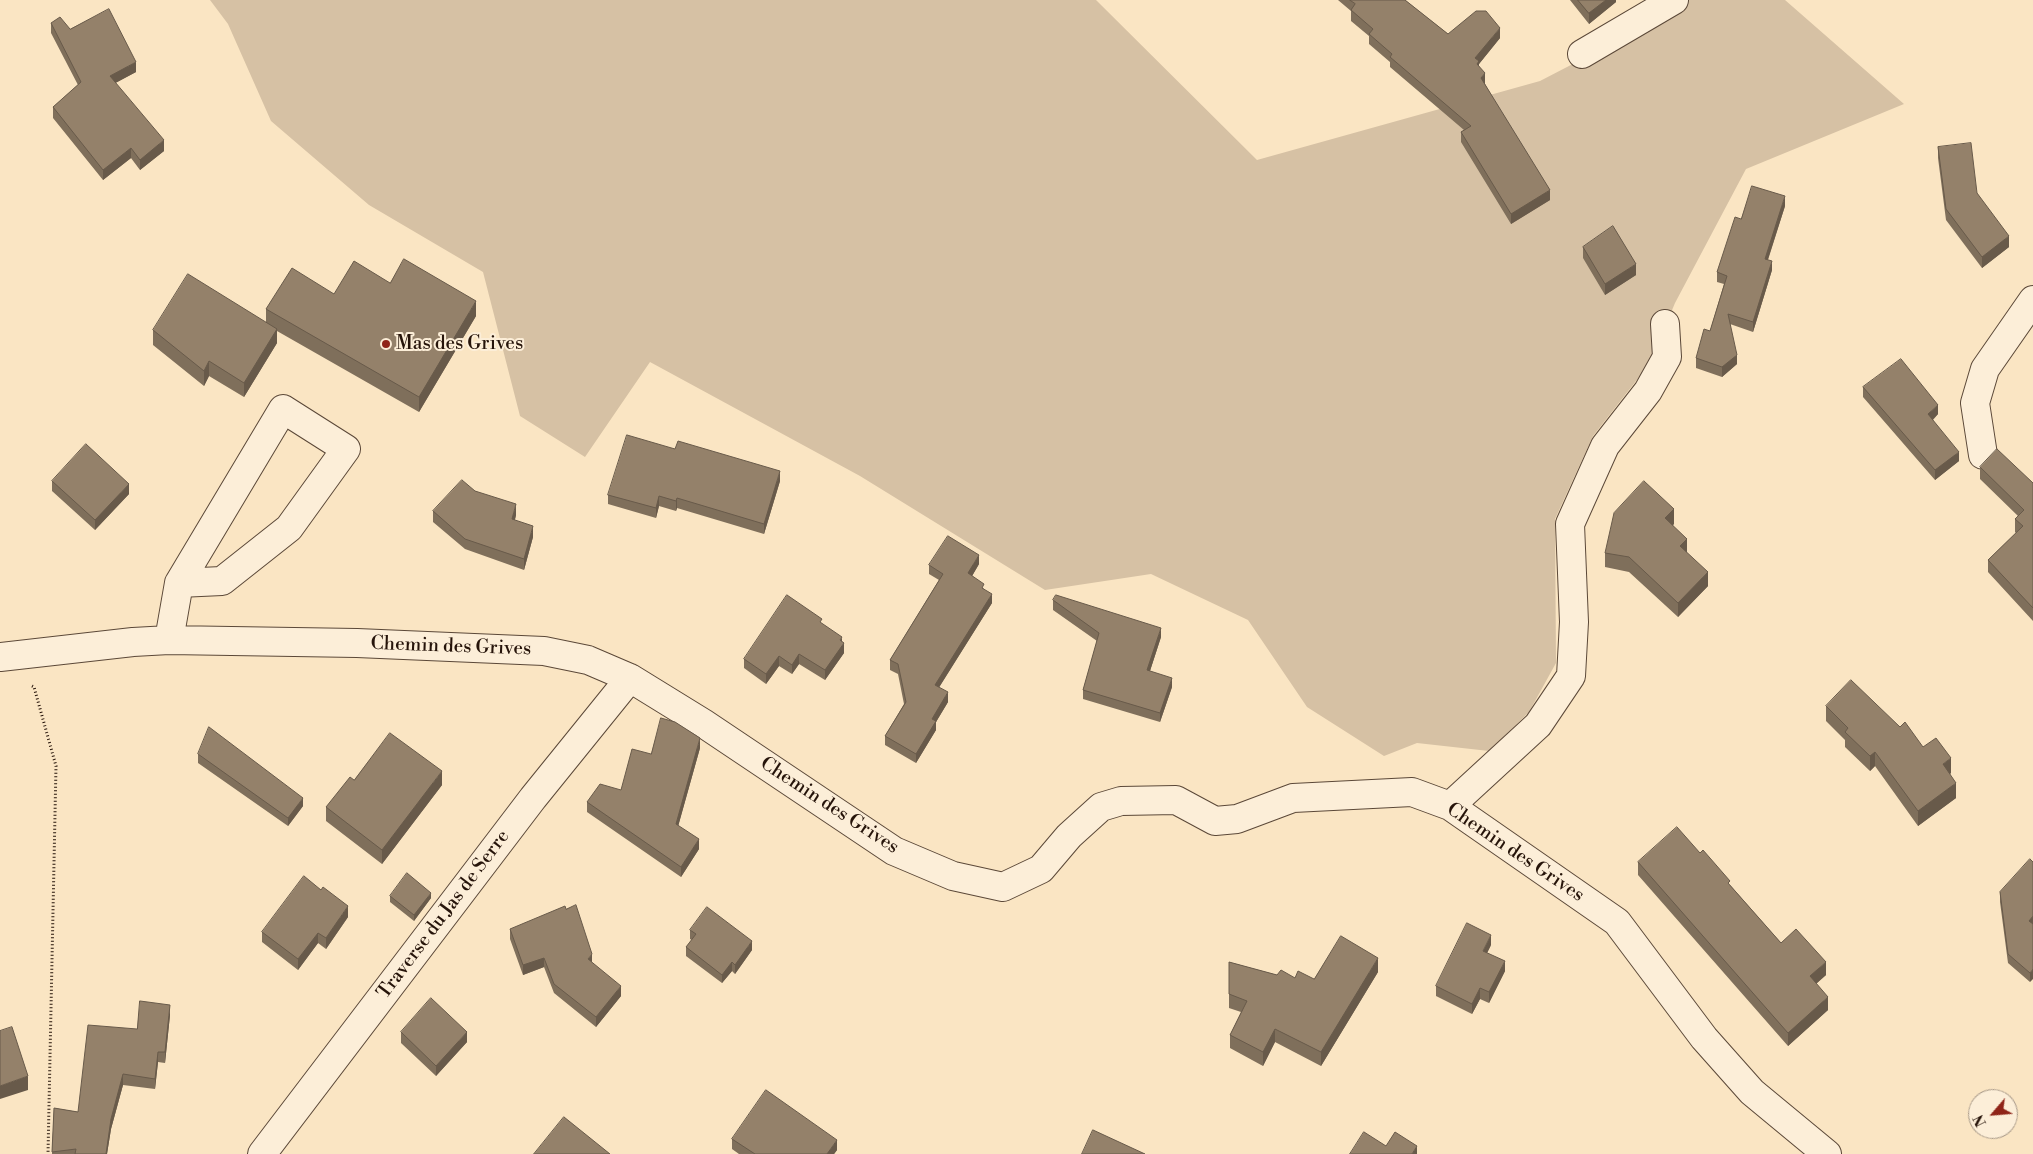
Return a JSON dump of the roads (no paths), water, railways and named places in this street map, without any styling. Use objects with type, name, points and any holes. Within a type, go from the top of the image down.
[{"type":"street","points":[[1582,54],[1674,0]]},
{"type":"street","points":[[1983,455],[1975,403],[1985,369],[2033,300]]},
{"type":"street","points":[[1450,806],[1538,726],[1570,676],[1574,622],[1570,524],[1605,446],[1648,392],[1667,357],[1665,324]]},
{"type":"street","points":[[169,640],[178,583],[283,409],[346,448],[289,528],[222,581],[178,583]]},
{"type":"street","name":"Chemin des Grives","points":[[0,657],[133,642],[169,640],[357,643],[544,650],[588,660],[630,678],[703,722],[894,851],[953,876],[1003,887],[1041,870],[1069,836],[1101,807],[1121,801],[1176,800],[1215,821],[1237,819],[1293,798],[1412,792],[1450,806],[1617,922],[1704,1038],[1752,1092],[1827,1154]]},
{"type":"street","name":"Traverse du Jas de Serre","points":[[262,1154],[533,798],[630,678]]},
{"type":"place","name":"Mas des Grives","points":[[386,344]]}]
